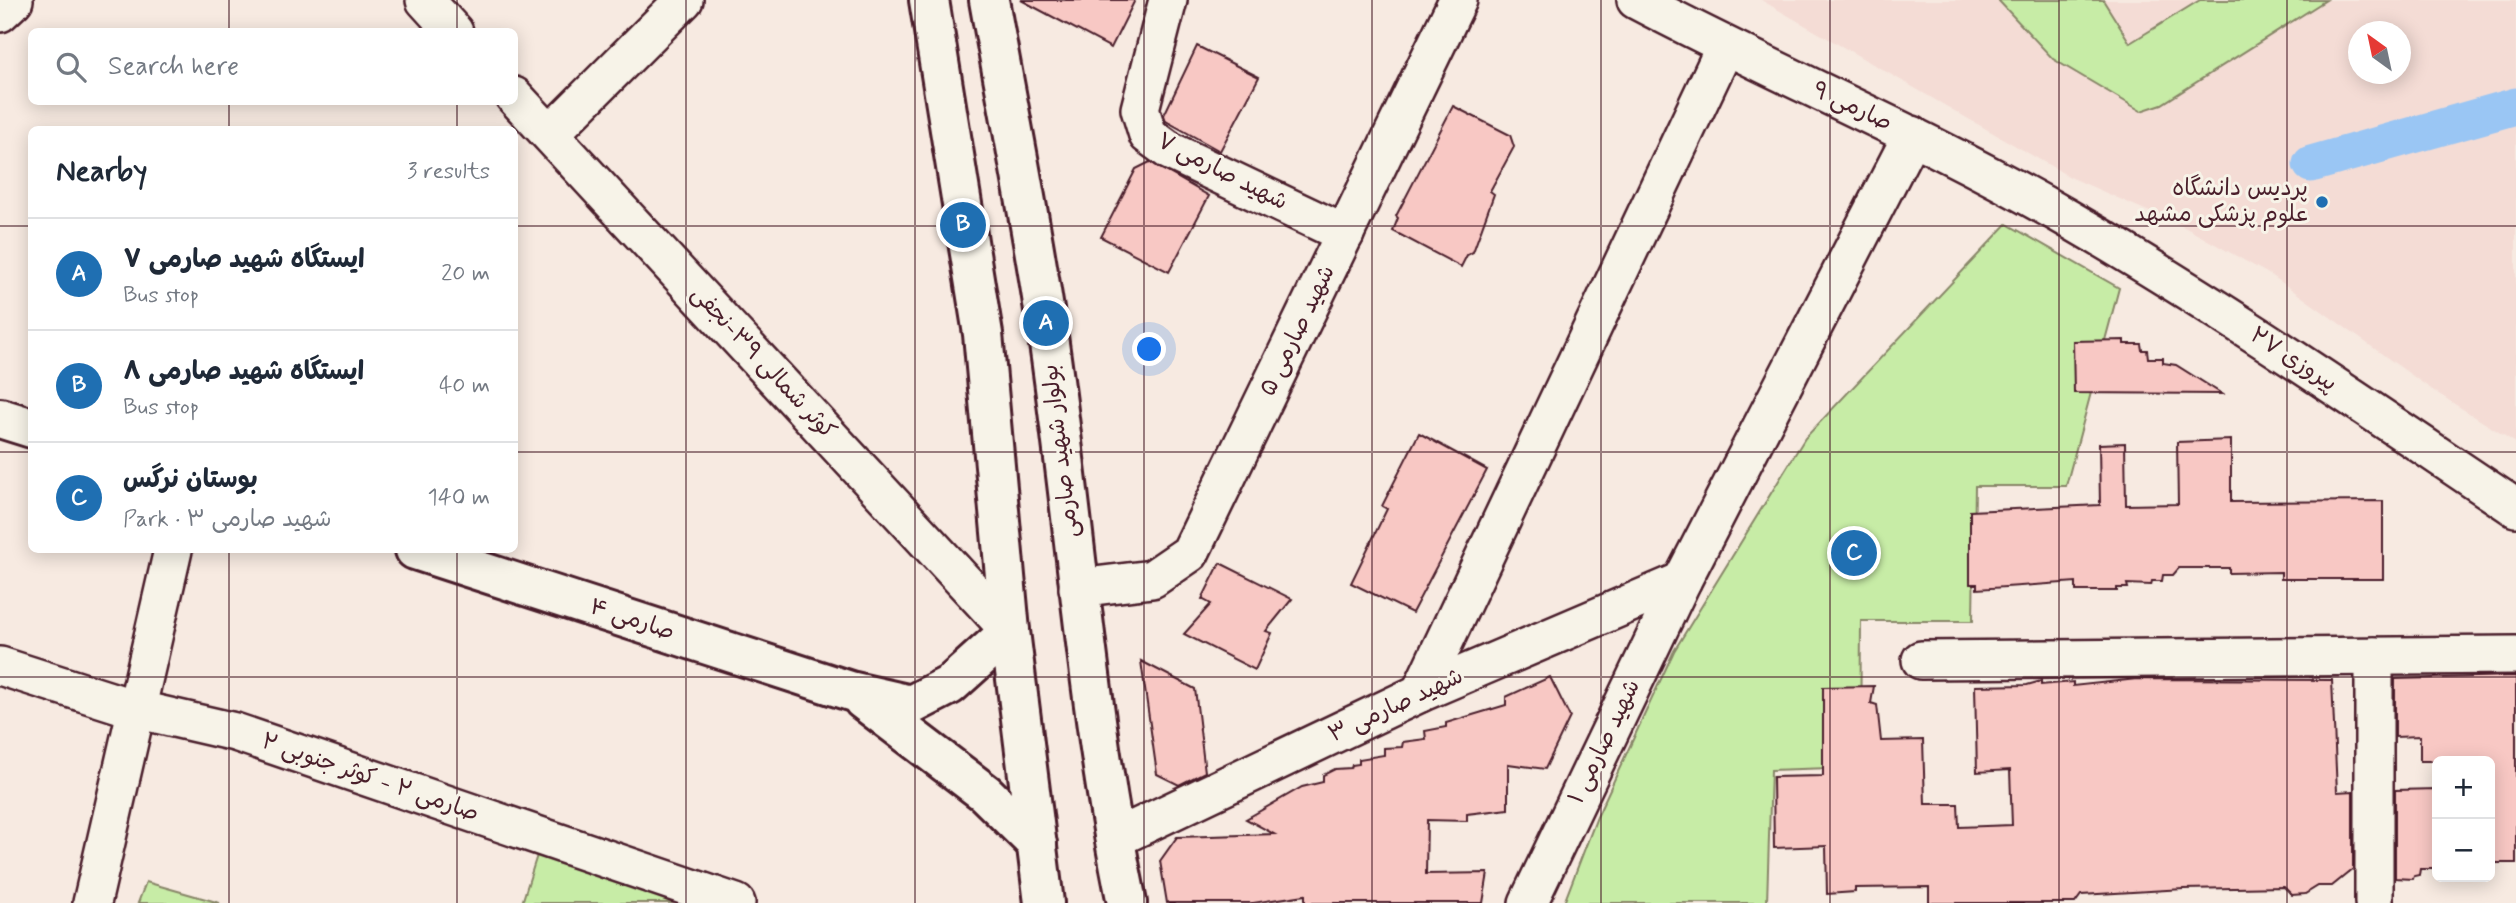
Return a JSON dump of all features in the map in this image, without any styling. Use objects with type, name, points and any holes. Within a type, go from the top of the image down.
[{"type":"main road","points":[[929,0],[982,334],[1010,631],[1044,903]]},
{"type":"main road","name":"بولوار شهید صارمی","points":[[989,0],[1046,323],[1078,588],[1114,839],[1127,903]]},
{"type":"main road","points":[[0,418],[28,427]]},
{"type":"main road","name":"صارمی ۴","points":[[424,553],[850,691]]},
{"type":"main road","points":[[850,691],[911,705],[950,685],[1010,631]]},
{"type":"main road","points":[[850,691],[985,793],[1037,844]]},
{"type":"street","points":[[0,13],[14,0]]},
{"type":"street","points":[[425,0],[450,28]]},
{"type":"street","points":[[550,134],[684,0]]},
{"type":"street","name":"شهید صارمی ۷","points":[[1168,0],[1140,109],[1149,135],[1170,151],[1345,234]]},
{"type":"street","name":"شهید صارمی ۵","points":[[1078,588],[1152,579],[1190,553],[1458,0]]},
{"type":"street","name":"صارمی ۹","points":[[1636,0],[1725,47],[1912,135],[2067,218]]},
{"type":"street","points":[[1420,693],[1725,47]]},
{"type":"street","name":"کوثر شمالی ۳۹-نجفی","points":[[518,100],[1010,631]]},
{"type":"street","name":"شهید صارمی ۱","points":[[1528,903],[1682,581],[1912,135]]},
{"type":"street","name":"پیروزی ۲۷","points":[[2067,218],[2311,370],[2516,508]]},
{"type":"street","points":[[92,903],[172,553]]},
{"type":"street","name":"شهید صارمی ۳","points":[[1114,839],[1420,693],[1682,581]]},
{"type":"street","points":[[1921,660],[2516,655]]},
{"type":"street","points":[[2374,656],[2374,903]]},
{"type":"street","name":"صارمی ۲ - کوثر جنوبی ۲","points":[[0,666],[135,709],[235,732],[736,903]]},
{"type":"shaded area","name":"پردیس دانشگاه علوم پزشکی مشهد","points":[[1761,0],[2516,0],[2516,443],[2431,389],[2274,277],[2186,228],[2070,177]]},
{"type":"green space","points":[[1998,0],[2103,0],[2130,43],[2200,0],[2326,0],[2162,104],[2141,111],[2053,59]]},
{"type":"green space","points":[[2007,224],[2119,288],[2066,486],[1975,486],[1973,621],[1861,621],[1860,767],[1771,770],[1767,903],[1564,903],[1597,817],[1674,651],[1805,438]]},
{"type":"green space","points":[[538,852],[696,903],[522,903]]},
{"type":"green space","points":[[146,882],[220,903],[138,903]]},
{"type":"building","points":[[1021,0],[1135,0],[1111,48]]},
{"type":"building","points":[[1197,46],[1259,77],[1220,151],[1166,121],[1164,115]]},
{"type":"building","points":[[1453,106],[1510,135],[1514,147],[1490,191],[1494,194],[1473,252],[1467,255],[1461,267],[1393,231],[1398,218],[1396,216]]},
{"type":"building","points":[[1150,162],[1209,196],[1169,272],[1101,237],[1136,169]]},
{"type":"building","points":[[2124,340],[2124,344],[2141,344],[2142,350],[2147,350],[2148,358],[2163,358],[2163,363],[2176,365],[2222,394],[2074,393],[2073,341]]},
{"type":"building","points":[[1419,433],[1487,470],[1412,613],[1351,583],[1387,509],[1382,506]]},
{"type":"building","points":[[2231,440],[2231,502],[2383,501],[2383,579],[2281,579],[2281,572],[2229,573],[2229,568],[2179,568],[2173,575],[2163,575],[2162,581],[2152,581],[2151,585],[2127,584],[2128,588],[2117,588],[2117,591],[2076,591],[2076,582],[1977,589],[1977,584],[1970,584],[1970,511],[2100,505],[2099,444],[2125,443],[2126,505],[2178,504],[2177,442]]},
{"type":"building","points":[[1220,563],[1292,599],[1266,631],[1272,633],[1255,670],[1184,634],[1211,604],[1202,599]]},
{"type":"building","points":[[1141,661],[1195,689],[1205,772],[1179,785],[1157,774]]},
{"type":"building","points":[[2516,676],[2516,863],[2495,863],[2495,756],[2432,756],[2432,761],[2420,761],[2420,736],[2395,737],[2395,679]]},
{"type":"building","points":[[1550,677],[1570,717],[1545,769],[1508,764],[1508,809],[1467,814],[1467,821],[1427,820],[1426,874],[1488,873],[1483,903],[1305,903],[1305,895],[1253,903],[1167,903],[1160,861],[1177,837],[1274,834],[1246,819],[1302,787],[1323,782],[1323,775],[1335,769],[1351,768],[1352,765],[1359,764],[1359,759],[1384,755],[1384,748],[1402,747],[1403,742],[1426,739],[1425,731],[1446,727],[1446,723],[1506,705],[1506,697]]},
{"type":"building","points":[[2137,679],[2332,680],[2337,792],[2353,791],[2353,869],[2332,886],[2318,886],[2305,894],[2292,895],[2284,887],[2184,889],[2081,895],[2075,903],[1929,903],[1929,887],[1855,888],[1855,892],[1827,894],[1826,846],[1774,848],[1773,777],[1823,776],[1823,687],[1874,686],[1871,703],[1877,705],[1881,741],[1923,740],[1925,804],[1958,804],[1959,827],[2012,825],[2010,770],[1977,772],[1975,686],[2027,685],[2041,681],[2041,685],[2073,682],[2073,686]]},
{"type":"building","points":[[2432,789],[2432,869],[2420,869],[2419,875],[2413,879],[2395,878],[2395,790]]},
{"type":"waterway","points":[[2311,164],[2516,106]]},
{"type":"place","name":"پردیس دانشگاه علوم پزشکی مشهد","points":[[2322,202]]},
{"type":"place","name":"ایستگاه شهید صارمی ۸","points":[[963,225]]},
{"type":"place","name":"ایستگاه شهید صارمی ۷","points":[[1046,323]]},
{"type":"place","name":"بوستان نرگس","points":[[1854,553]]}]
